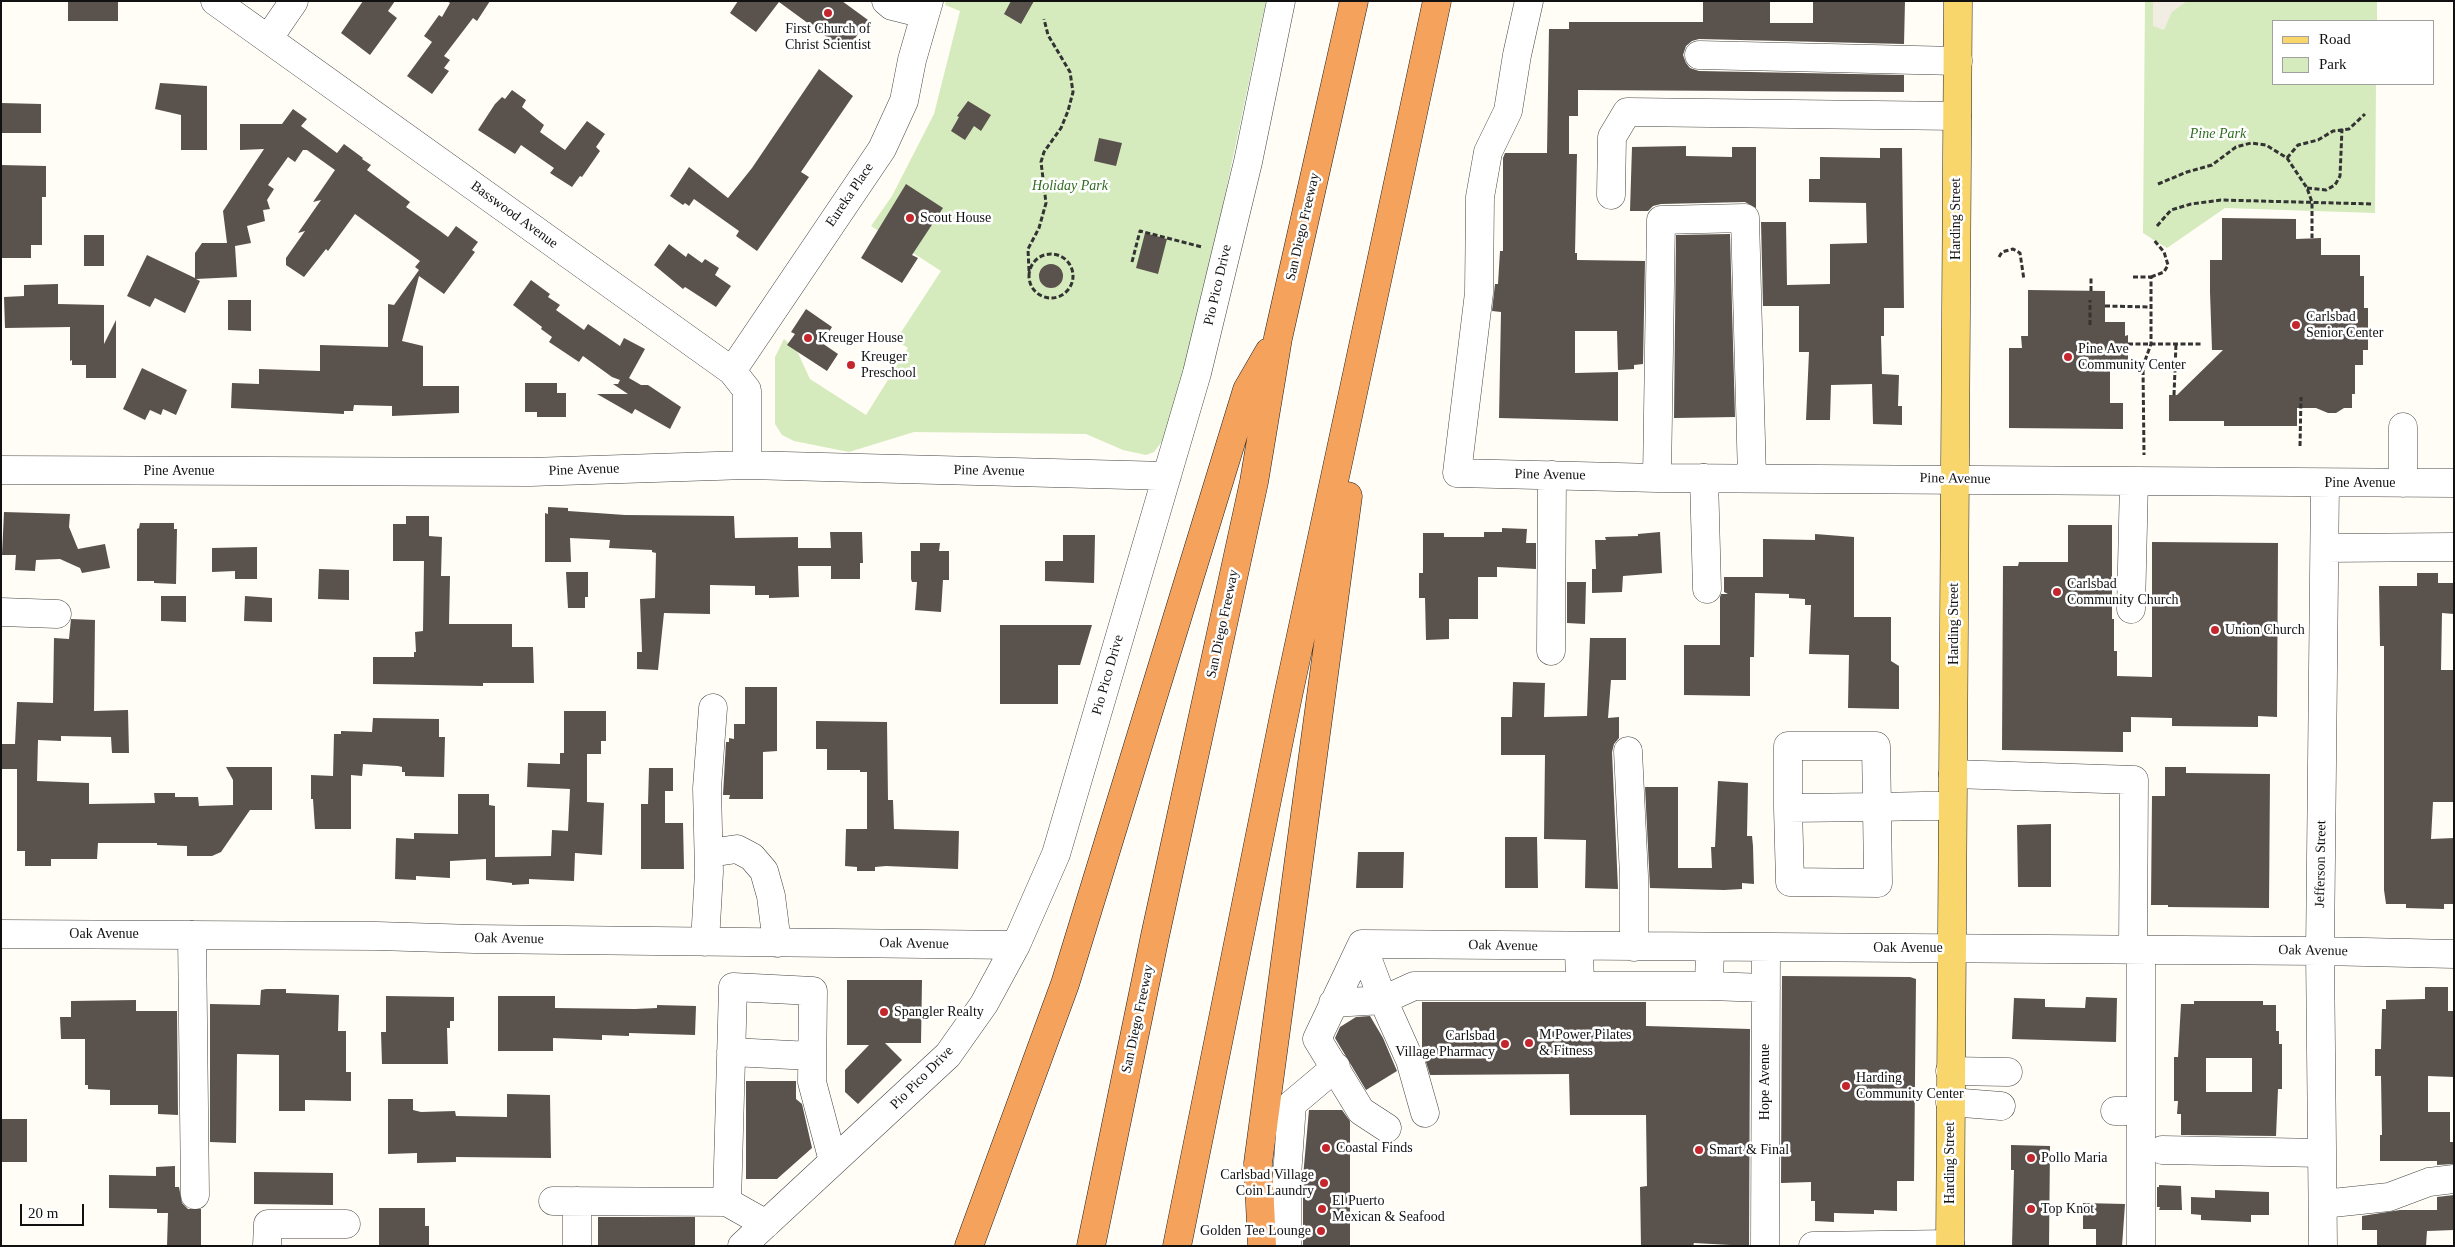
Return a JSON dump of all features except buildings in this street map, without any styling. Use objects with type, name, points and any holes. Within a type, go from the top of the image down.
[{"type":"highway","name":"San Diego Freeway","points":[[1091,1246],[1155,936],[1254,482],[1278,338],[1354,1]]},
{"type":"highway","points":[[1176,1246],[1288,696],[1437,1]]},
{"type":"highway","points":[[1262,1246],[1258,1163],[1376,290]]},
{"type":"highway","points":[[969,1246],[1065,984],[1247,390],[1278,338]]},
{"type":"main road","name":"Harding Street","points":[[1950,1245],[1958,1]]},
{"type":"street","name":"Basswood Avenue","points":[[215,1],[732,371],[747,390],[747,465]]},
{"type":"street","points":[[268,40],[294,1]]},
{"type":"street","points":[[886,1],[892,6],[926,8]]},
{"type":"street","name":"Pio Pico Drive","points":[[745,1245],[948,1055],[984,1004],[1016,945],[1056,854],[1198,373],[1248,162],[1281,1]]},
{"type":"street","name":"Pine Avenue","points":[[1529,1],[1517,55],[1508,111],[1488,152],[1480,197],[1478,293],[1457,473],[1657,478],[2454,483]]},
{"type":"street","name":"Eureka Place","points":[[732,371],[882,149],[904,102],[926,8]]},
{"type":"street","points":[[1699,55],[1958,61]]},
{"type":"street","points":[[1611,195],[1612,137],[1627,112],[1957,116]]},
{"type":"street","points":[[1657,478],[1662,220],[1745,218],[1752,478]]},
{"type":"street","points":[[2403,427],[2403,483]]},
{"type":"street","name":"Pine Avenue","points":[[1,470],[531,472],[747,465],[1167,476]]},
{"type":"street","points":[[1551,651],[1552,475]]},
{"type":"street","points":[[1704,478],[1707,589]]},
{"type":"street","points":[[2131,609],[2134,481]]},
{"type":"street","name":"Jefferson Street","points":[[2323,1246],[2320,951],[2325,483]]},
{"type":"street","points":[[2324,548],[2454,546]]},
{"type":"street","points":[[1,612],[57,614]]},
{"type":"street","points":[[705,942],[709,853],[707,788],[713,708]]},
{"type":"street","points":[[1788,746],[1876,746],[1878,883],[1790,882],[1788,808],[1788,746]]},
{"type":"street","points":[[1628,751],[1634,876],[1634,947]]},
{"type":"street","points":[[1953,774],[2134,780],[2137,950],[2132,1076],[2128,1111],[2142,1151],[2141,1246]]},
{"type":"street","points":[[1788,808],[1952,806]]},
{"type":"street","points":[[709,853],[737,849],[752,858],[764,871],[771,896],[777,943]]},
{"type":"street","name":"Oak Avenue","points":[[1,934],[376,936],[1016,945]]},
{"type":"street","points":[[192,935],[195,1195]]},
{"type":"street","points":[[1362,944],[1383,1000],[1410,1060],[1425,1113]]},
{"type":"street","points":[[1362,944],[1317,1039],[1336,1067],[1361,1111],[1387,1128]]},
{"type":"street","name":"Oak Avenue","points":[[1362,944],[2320,951],[2454,954]]},
{"type":"street","points":[[1579,946],[1580,986]]},
{"type":"street","points":[[1709,986],[1710,947]]},
{"type":"street","name":"Hope Avenue","points":[[1765,1246],[1766,948]]},
{"type":"street","points":[[1333,1003],[1383,1000],[1414,986],[1709,986],[1766,988]]},
{"type":"street","points":[[727,1202],[733,987],[813,991],[812,1082],[833,1161]]},
{"type":"street","points":[[732,1052],[812,1056]]},
{"type":"street","points":[[1287,1246],[1287,1176],[1292,1104],[1336,1067]]},
{"type":"street","points":[[1950,1071],[2008,1072]]},
{"type":"street","points":[[1950,1102],[2001,1106]]},
{"type":"street","points":[[2142,1151],[2322,1154]]},
{"type":"street","points":[[2322,1204],[2389,1197],[2429,1182],[2454,1179]]},
{"type":"street","points":[[576,1246],[565,1201],[727,1202],[766,1224]]},
{"type":"street","points":[[267,1246],[268,1224],[346,1224]]},
{"type":"street","points":[[1813,1246],[1950,1245]]},
{"type":"path","points":[[1029,271],[1037,259],[1050,253],[1058,255],[1070,263],[1072,285],[1062,295],[1055,298],[1041,296],[1031,286],[1029,271],[1028,249],[1039,228],[1046,203],[1041,162],[1044,152],[1060,128],[1068,111],[1073,92],[1070,72],[1048,35],[1044,19]]},
{"type":"path","points":[[2287,158],[2298,145],[2318,140],[2333,131],[2354,126],[2365,114]]},
{"type":"path","points":[[2307,188],[2326,190],[2335,185],[2340,176],[2342,129]]},
{"type":"path","points":[[2158,184],[2180,174],[2212,165],[2236,147],[2250,143],[2266,145],[2287,158],[2307,188],[2312,202],[2312,238]]},
{"type":"path","points":[[2157,226],[2171,210],[2190,204],[2221,200],[2373,204]]},
{"type":"path","points":[[1132,262],[1140,231],[1203,247]]},
{"type":"path","points":[[2133,277],[2151,277],[2164,272],[2168,265],[2164,252],[2153,239]]},
{"type":"path","points":[[1999,257],[2002,252],[2012,249],[2020,253],[2024,280]]},
{"type":"path","points":[[2144,455],[2143,366],[2151,344],[2151,277]]},
{"type":"path","points":[[2091,278],[2091,291]]},
{"type":"path","points":[[2090,300],[2090,325]]},
{"type":"path","points":[[2090,306],[2098,306]]},
{"type":"path","points":[[2105,306],[2151,307]]},
{"type":"path","points":[[2128,344],[2201,344]]},
{"type":"path","points":[[2174,394],[2176,344]]},
{"type":"path","points":[[2300,446],[2301,397]]},
{"type":"green space","name":"Holiday Park","points":[[946,1],[1266,1],[1206,285],[1167,435],[1154,452],[1146,455],[1123,450],[1086,434],[914,432],[849,452],[794,441],[782,435],[775,424],[775,357],[784,339],[797,351],[810,379],[866,415],[908,348],[896,340],[941,271],[871,226],[892,196],[934,114],[960,11],[945,5]]},
{"type":"green space","name":"Pine Park","points":[[2145,1],[2377,1],[2377,20],[2272,20],[2272,85],[2376,85],[2375,213],[2225,208],[2167,248],[2143,233]]},
{"type":"shaded area","points":[[2153,1],[2187,1],[2172,12],[2164,30],[2153,26]]},
{"type":"place","name":"First Church of Christ Scientist","points":[[828,13]]},
{"type":"place","name":"Scout House","points":[[910,218]]},
{"type":"place","name":"Carlsbad Senior Center","points":[[2296,325]]},
{"type":"place","name":"Kreuger House","points":[[808,338]]},
{"type":"place","name":"Pine Ave Community Center","points":[[2068,357]]},
{"type":"place","name":"Kreuger Preschool","points":[[851,365]]},
{"type":"place","name":"Carlsbad Community Church","points":[[2057,592]]},
{"type":"place","name":"Union Church","points":[[2215,630]]},
{"type":"place","name":"Spangler Realty","points":[[884,1012]]},
{"type":"place","name":"M Power Pilates & Fitness","points":[[1529,1043]]},
{"type":"place","name":"Carlsbad Village Pharmacy","points":[[1505,1044]]},
{"type":"place","name":"Harding Community Center","points":[[1846,1086]]},
{"type":"place","name":"Coastal Finds","points":[[1326,1148]]},
{"type":"place","name":"Smart & Final","points":[[1699,1150]]},
{"type":"place","name":"Pollo Maria","points":[[2031,1158]]},
{"type":"place","name":"Carlsbad Village Coin Laundry","points":[[1324,1183]]},
{"type":"place","name":"El Puerto Mexican & Seafood","points":[[1322,1209]]},
{"type":"place","name":"Top Knot","points":[[2031,1209]]},
{"type":"place","name":"Golden Tee Lounge","points":[[1321,1231]]}]
